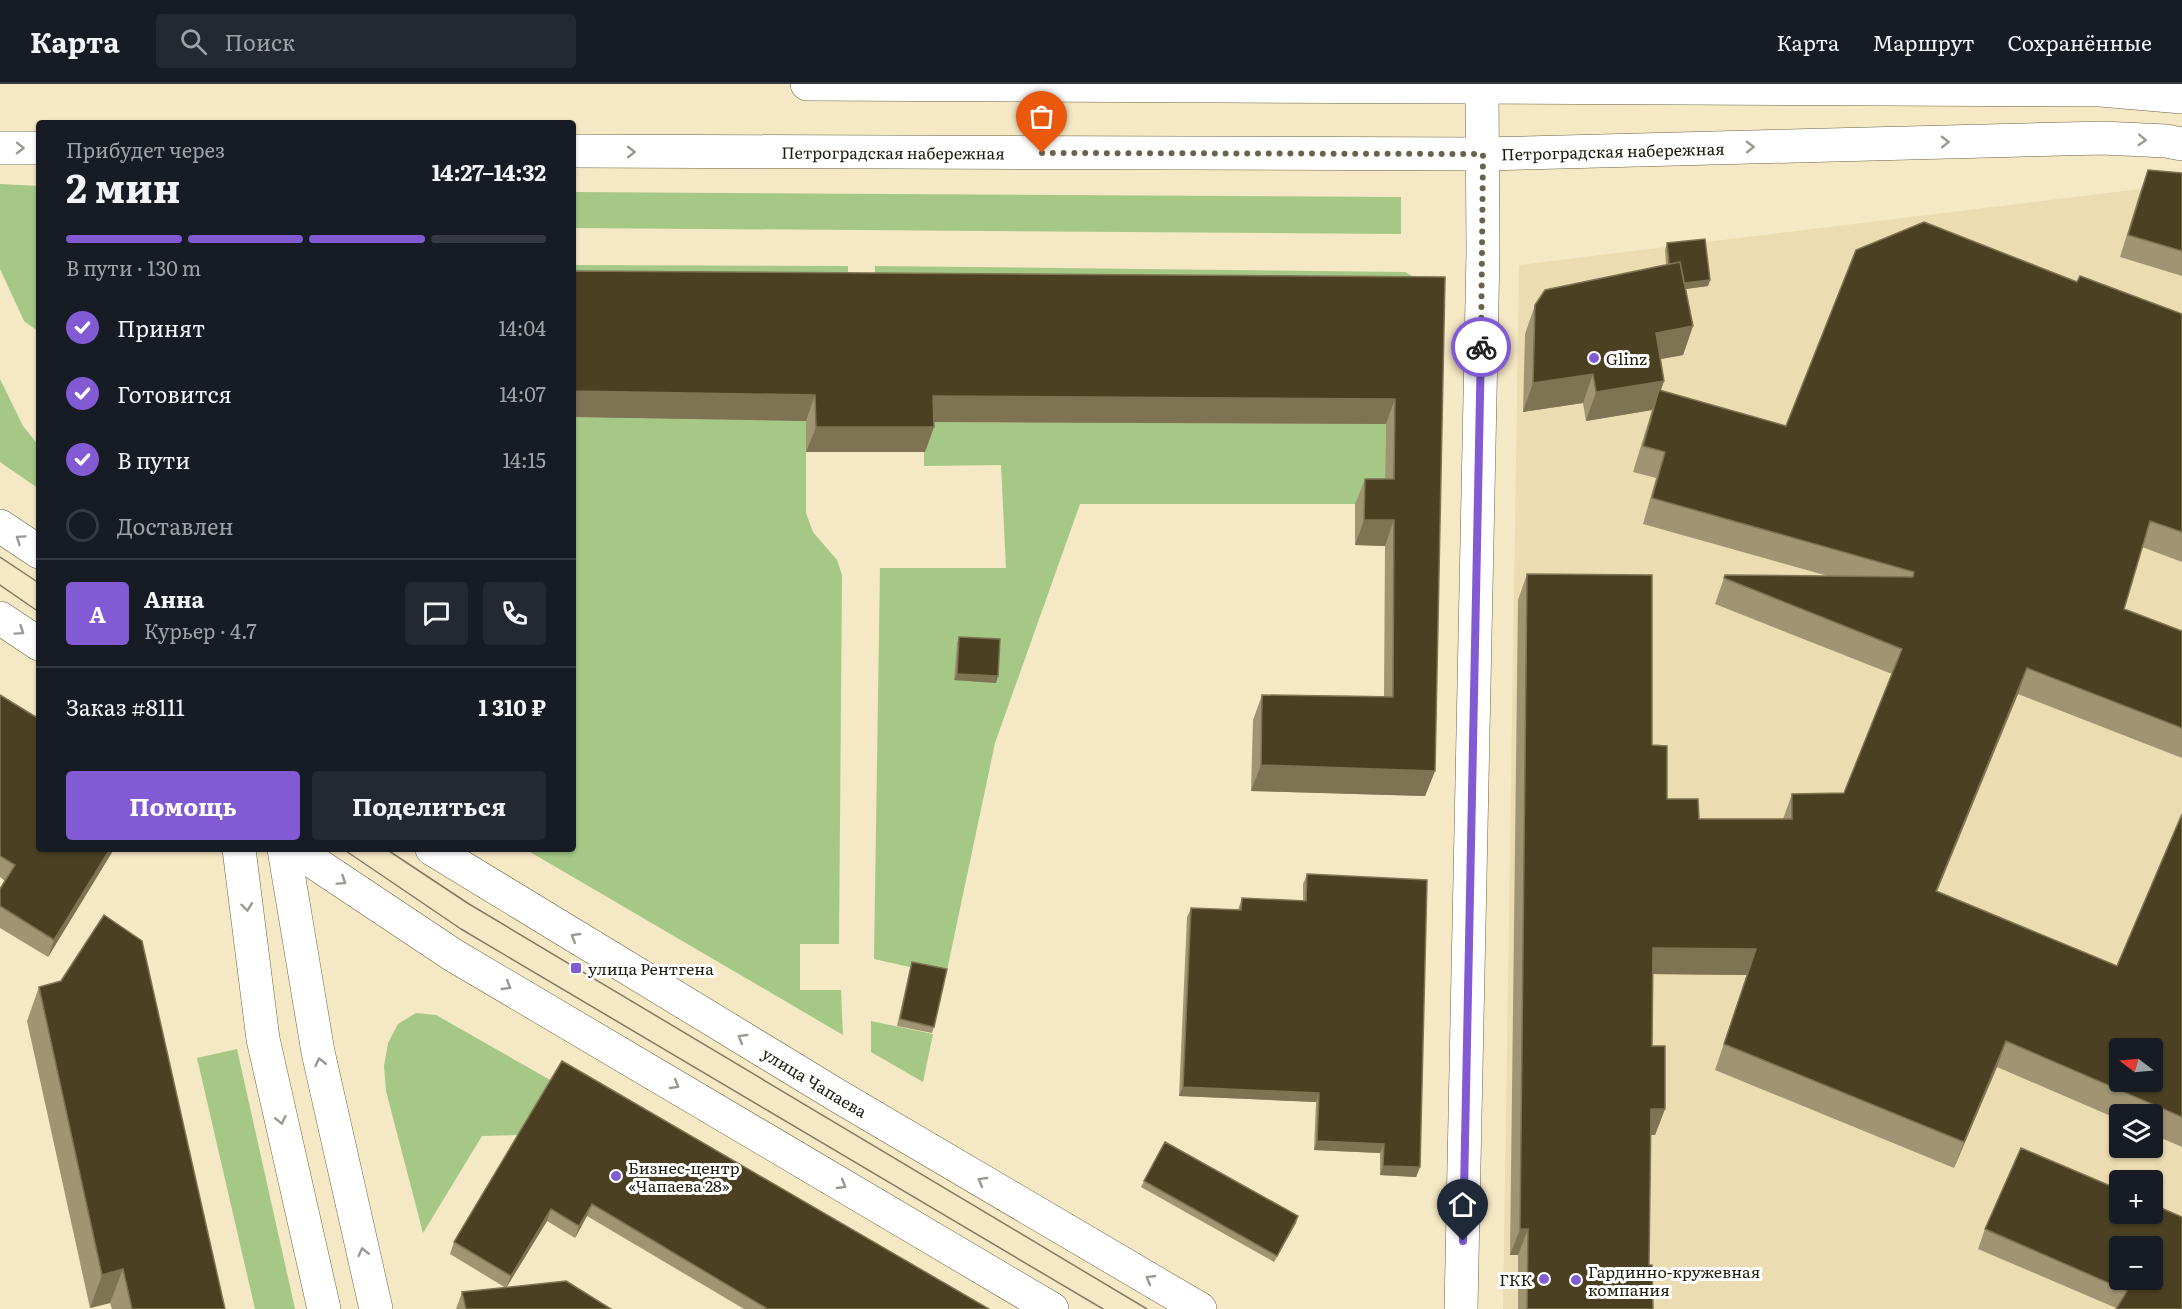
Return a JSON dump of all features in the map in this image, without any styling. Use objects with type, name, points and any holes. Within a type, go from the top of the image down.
[{"type":"street","points":[[807,84],[2100,90],[2182,97]]},
{"type":"street","points":[[1461,1309],[1473,805],[1483,154],[1482,87]]},
{"type":"street","name":"Петроградская набережная","points":[[576,151],[1483,154],[2102,138],[2182,144]]},
{"type":"street","points":[[0,147],[36,148]]},
{"type":"street","points":[[0,526],[36,550]]},
{"type":"street","points":[[0,618],[36,642]]},
{"type":"street","points":[[239,852],[263,1039],[324,1309]]},
{"type":"street","points":[[285,852],[318,1052],[376,1309]]},
{"type":"street","points":[[298,852],[453,955],[1052,1309]]},
{"type":"street","name":"улица Чапаева","points":[[437,852],[828,1090],[1200,1309]]},
{"type":"shaded area","points":[[2140,189],[2182,195],[2182,1309],[1503,1309],[1519,265]]},
{"type":"green space","points":[[0,184],[36,186],[36,330],[24,321],[0,269]]},
{"type":"green space","points":[[576,192],[1401,197],[1401,234],[576,228]]},
{"type":"green space","points":[[576,265],[848,266],[848,296],[576,294]]},
{"type":"green space","points":[[875,266],[1405,272],[1418,279],[875,296]]},
{"type":"green space","points":[[0,379],[23,426],[36,442],[36,487],[0,462]]},
{"type":"green space","points":[[576,417],[806,421],[806,513],[813,532],[837,560],[842,575],[839,944],[800,944],[800,990],[841,990],[843,1035],[530,852],[576,852]]},
{"type":"green space","points":[[924,422],[1386,424],[1385,504],[1080,504],[995,743],[946,975],[874,959],[880,568],[1006,568],[1001,465],[924,466]]},
{"type":"green space","points":[[416,1013],[436,1015],[552,1081],[520,1135],[482,1136],[423,1233],[386,1091],[384,1066],[388,1043],[398,1024]]},
{"type":"green space","points":[[871,1021],[933,1034],[923,1082],[871,1052]]},
{"type":"green space","points":[[237,1049],[295,1309],[255,1309],[197,1058]]},
{"type":"building","points":[[2148,170],[2182,173],[2182,251],[2128,235]]},
{"type":"building","points":[[1924,222],[2077,282],[2080,276],[2182,314],[2182,532],[2150,521],[2124,609],[2182,631],[2182,728],[2027,668],[1936,891],[2117,966],[2182,814],[2182,1117],[2163,1109],[2163,1104],[2152,1104],[2124,1092],[2163,1092],[2163,1038],[2109,1038],[2109,1085],[2006,1041],[1964,1142],[1724,1044],[1756,949],[1653,948],[1652,1046],[1665,1046],[1665,1109],[1651,1109],[1649,1265],[1652,1265],[1653,1309],[1527,1309],[1528,1229],[1520,1229],[1527,574],[1652,575],[1652,745],[1667,746],[1667,799],[1698,799],[1699,819],[1792,819],[1792,794],[1844,793],[1902,649],[1724,578],[1725,575],[1913,577],[1914,572],[1652,498],[1665,452],[1643,446],[1659,390],[1786,426],[1856,250]]},
{"type":"building","points":[[1705,239],[1710,280],[1684,283],[1680,262],[1669,264],[1667,243]]},
{"type":"building","name":"Glinz","points":[[1680,262],[1693,326],[1656,333],[1664,381],[1596,392],[1593,374],[1533,383],[1535,305],[1545,290]]},
{"type":"building","points":[[576,271],[1445,277],[1435,771],[1261,765],[1262,695],[1393,697],[1394,520],[1364,520],[1365,479],[1394,479],[1395,399],[933,396],[934,427],[816,427],[815,395],[576,391]]},
{"type":"building","points":[[959,637],[1000,639],[998,676],[957,674]]},
{"type":"building","points":[[0,695],[36,717],[36,852],[108,852],[54,940],[0,906],[0,889],[15,865],[0,856]]},
{"type":"building","points":[[1307,874],[1427,880],[1420,1167],[1383,1166],[1384,1144],[1317,1141],[1319,1093],[1183,1087],[1191,908],[1241,910],[1242,898],[1306,901]]},
{"type":"building","points":[[104,915],[142,941],[225,1309],[132,1309],[123,1269],[102,1275],[39,987],[61,981]]},
{"type":"building","points":[[912,962],[947,969],[934,1027],[900,1019]]},
{"type":"building","name":"Бизнес-центр «Чапаева 28»","points":[[562,1061],[989,1309],[765,1309],[592,1204],[579,1226],[551,1209],[511,1276],[454,1242]]},
{"type":"building","points":[[1165,1142],[1298,1216],[1277,1256],[1144,1181]]},
{"type":"building","points":[[2021,1148],[2109,1185],[2109,1224],[2163,1224],[2163,1209],[2182,1217],[2182,1309],[2116,1309],[2127,1291],[2125,1290],[2163,1290],[2163,1236],[2109,1236],[2109,1283],[1985,1229]]},
{"type":"building","points":[[566,1281],[611,1309],[466,1309],[462,1292]]},
{"type":"tram line","points":[[0,557],[36,581]]},
{"type":"tram line","points":[[0,585],[36,610]]},
{"type":"tram line","points":[[347,852],[461,929],[1103,1309]]},
{"type":"tram line","points":[[391,852],[469,904],[1147,1309]]},
{"type":"way so far","points":[[1042,153],[1483,154],[1481,347]]},
{"type":"place","name":"Glinz","points":[[1594,358]]},
{"type":"place","name":"улица Рентгена","points":[[576,968]]},
{"type":"place","name":"Бизнес-центр «Чапаева 28»","points":[[616,1176]]},
{"type":"place","name":"ГКК","points":[[1544,1279]]},
{"type":"place","name":"Гардинно-кружевная компания","points":[[1576,1280]]},
{"type":"route","points":[[1463,1241],[1481,347]]}]
